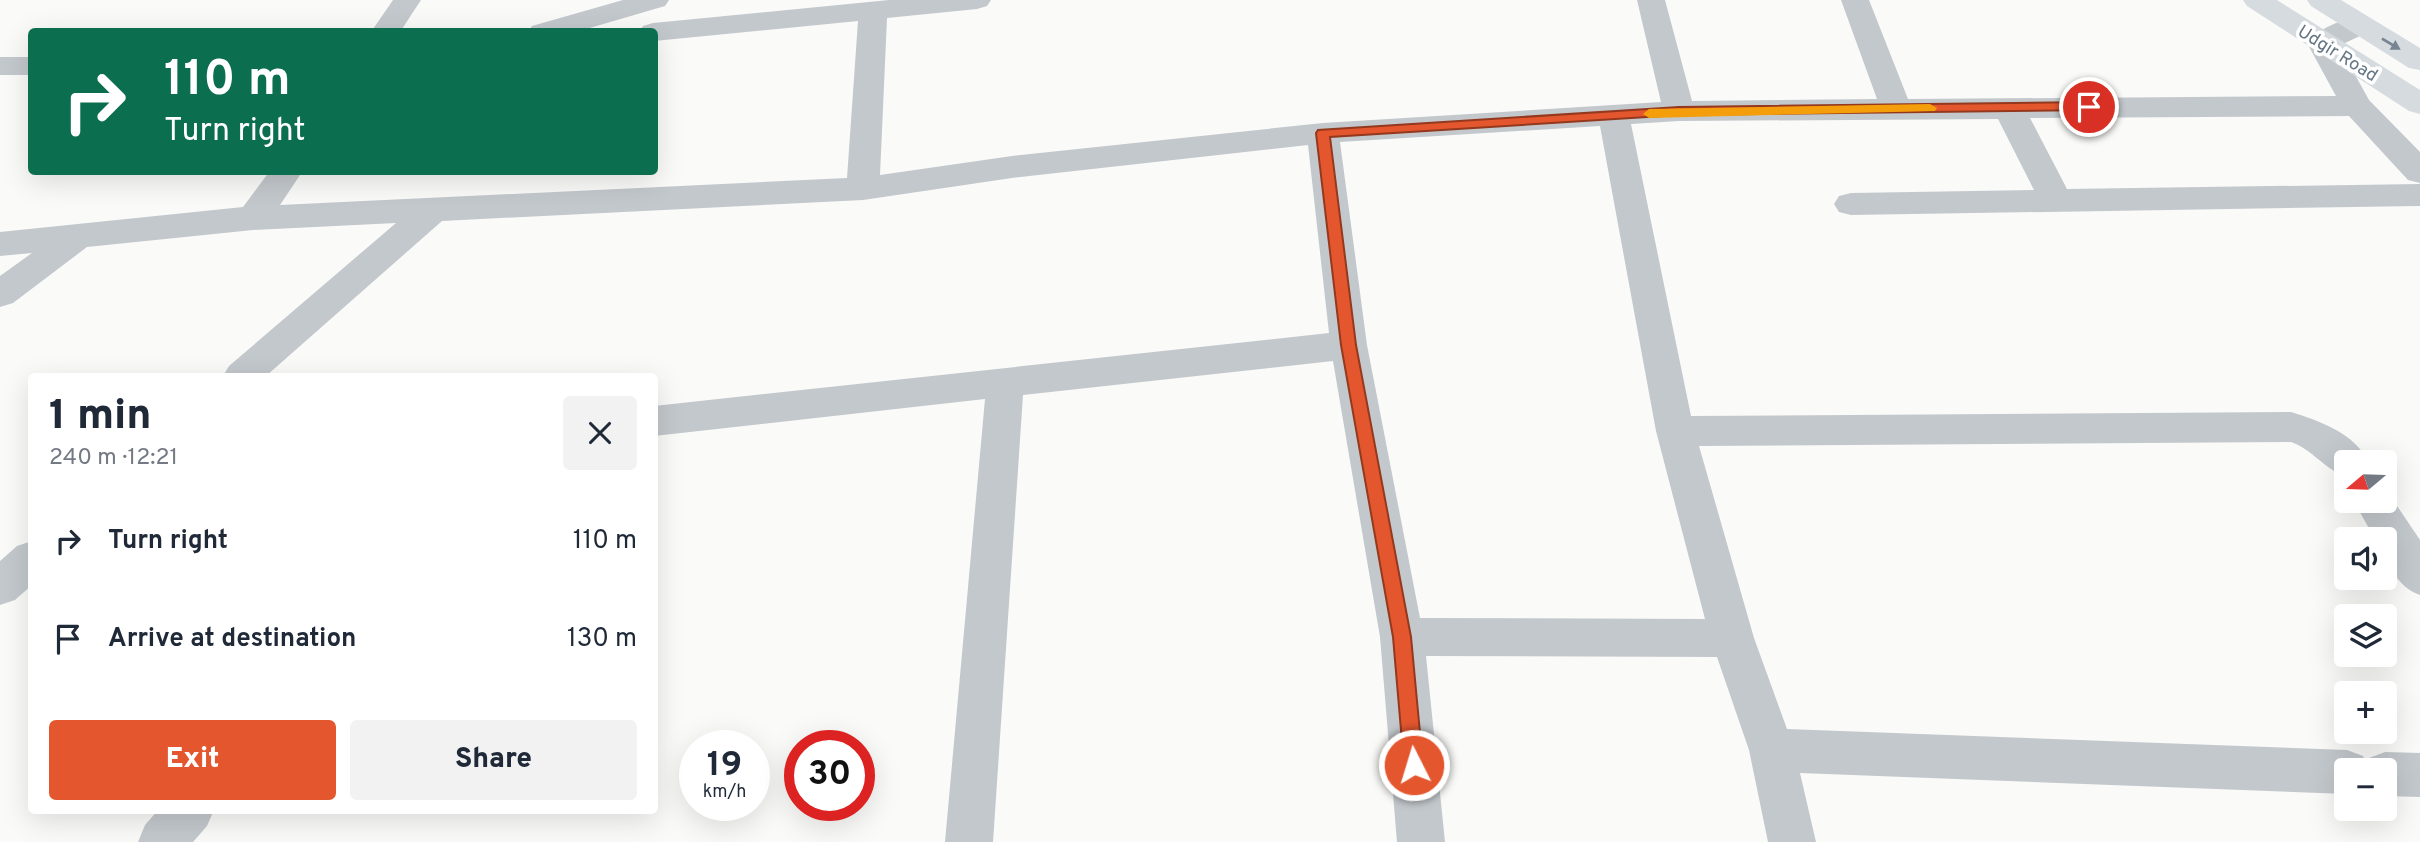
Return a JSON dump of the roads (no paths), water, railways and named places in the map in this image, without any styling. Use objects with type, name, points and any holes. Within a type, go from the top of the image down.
[{"type":"highway","name":"Udgir Road","points":[[2257,0],[2420,104]]},
{"type":"highway","name":"Udgir Road","points":[[2321,0],[2420,61]]},
{"type":"street","points":[[388,28],[407,0]]},
{"type":"street","points":[[556,28],[655,0]]},
{"type":"street","points":[[658,32],[977,0]]},
{"type":"street","points":[[1651,0],[1679,111]]},
{"type":"street","points":[[1855,0],[1896,108]]},
{"type":"street","points":[[863,189],[873,10]]},
{"type":"street","points":[[2360,25],[2322,43],[2357,106],[2420,172]]},
{"type":"street","points":[[0,66],[28,66]]},
{"type":"street","points":[[0,244],[253,218],[863,189],[1012,167],[1323,133],[1679,111],[2357,106]]},
{"type":"street","points":[[2008,107],[2056,201]]},
{"type":"street","points":[[1614,116],[1675,431],[1732,638],[1772,750],[1792,842]]},
{"type":"street","points":[[1323,133],[1349,345],[1402,637],[1421,842]]},
{"type":"street","points":[[253,218],[284,175]]},
{"type":"street","points":[[1851,204],[2420,195]]},
{"type":"street","points":[[245,373],[435,208]]},
{"type":"street","points":[[0,294],[81,234]]},
{"type":"street","points":[[658,421],[1349,345]]},
{"type":"street","points":[[969,842],[1005,382]]},
{"type":"street","points":[[1675,431],[2291,427],[2313,434],[2334,451]]},
{"type":"street","points":[[2380,513],[2420,577]]},
{"type":"street","points":[[0,587],[28,562]]},
{"type":"street","points":[[1402,637],[1732,638]]},
{"type":"street","points":[[1772,750],[2334,772]]},
{"type":"street","points":[[2397,774],[2420,775]]},
{"type":"street","points":[[162,842],[186,814]]}]
